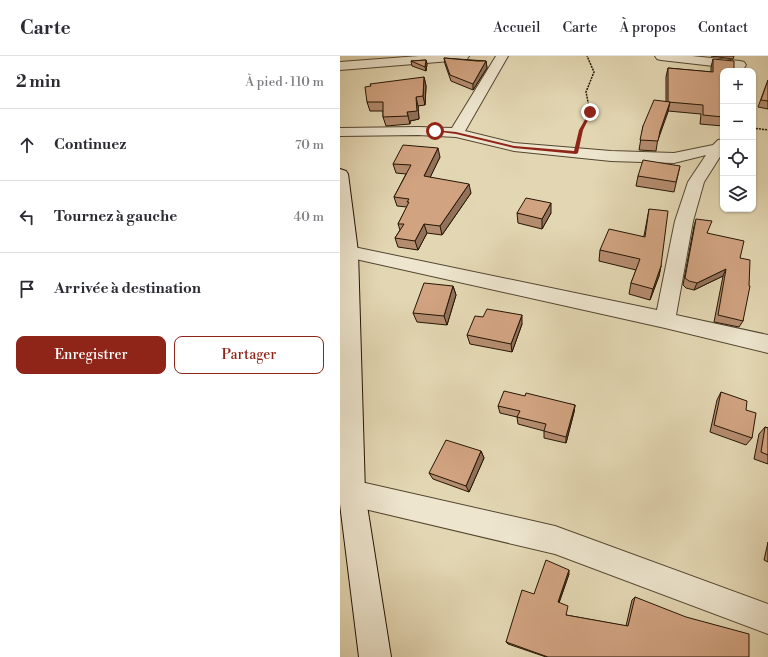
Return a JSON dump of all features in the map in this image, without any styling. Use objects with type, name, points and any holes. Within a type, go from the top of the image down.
[{"type":"street","points":[[340,66],[463,56]]},
{"type":"street","points":[[456,133],[502,56]]},
{"type":"street","points":[[661,56],[740,64]]},
{"type":"street","points":[[340,132],[418,131],[456,133],[514,147],[610,156],[674,158],[720,145]]},
{"type":"street","points":[[665,320],[684,221],[696,182],[720,145]]},
{"type":"street","points":[[340,174],[349,252],[352,493],[376,657]]},
{"type":"street","points":[[349,252],[665,320],[768,344]]},
{"type":"street","points":[[352,493],[555,540],[768,619]]},
{"type":"path","points":[[576,153],[581,130],[590,112],[586,92],[594,72],[587,56]]},
{"type":"path","points":[[756,128],[768,130]]},
{"type":"building","points":[[444,58],[486,61],[473,84],[450,75]]},
{"type":"building","points":[[713,59],[734,61],[734,68],[720,68],[720,117],[703,115],[703,105],[668,102],[668,68],[713,72]]},
{"type":"building","points":[[426,60],[425,67],[411,61]]},
{"type":"building","points":[[424,77],[423,96],[416,97],[417,111],[407,112],[408,116],[383,117],[383,102],[367,102],[365,87],[371,86],[370,84]]},
{"type":"building","points":[[768,80],[768,101],[761,100]]},
{"type":"building","points":[[654,100],[670,102],[658,141],[640,140],[643,126]]},
{"type":"building","points":[[403,145],[438,148],[424,176],[469,184],[440,226],[424,224],[415,241],[395,238],[404,224],[398,224],[409,202],[407,202],[409,199],[394,197],[411,165],[393,164]]},
{"type":"building","points":[[643,160],[680,166],[676,182],[638,176]]},
{"type":"building","points":[[526,198],[551,203],[542,219],[517,213]]},
{"type":"building","points":[[649,209],[668,211],[661,266],[653,289],[631,283],[640,259],[600,250],[609,229],[645,237]]},
{"type":"building","points":[[696,219],[712,221],[707,233],[744,241],[740,258],[750,260],[750,286],[743,321],[718,315],[726,269],[697,283],[689,281],[685,278]]},
{"type":"building","points":[[424,283],[453,286],[444,316],[413,313]]},
{"type":"building","points":[[487,309],[522,315],[511,344],[467,335],[475,316],[483,317]]},
{"type":"building","points":[[504,391],[525,396],[526,393],[575,405],[566,437],[544,431],[546,424],[517,417],[520,411],[498,406]]},
{"type":"building","points":[[721,392],[747,401],[746,410],[756,413],[752,438],[714,425]]},
{"type":"building","points":[[765,427],[768,428],[768,455],[761,452]]},
{"type":"building","points":[[446,440],[481,451],[466,486],[429,473]]},
{"type":"building","points":[[546,560],[569,570],[558,602],[568,606],[566,615],[628,626],[635,597],[686,617],[749,634],[749,657],[548,657],[506,642],[522,590],[534,594]]},
{"type":"route","points":[[435,131],[456,133],[514,147],[576,153],[581,130],[590,112]]}]
